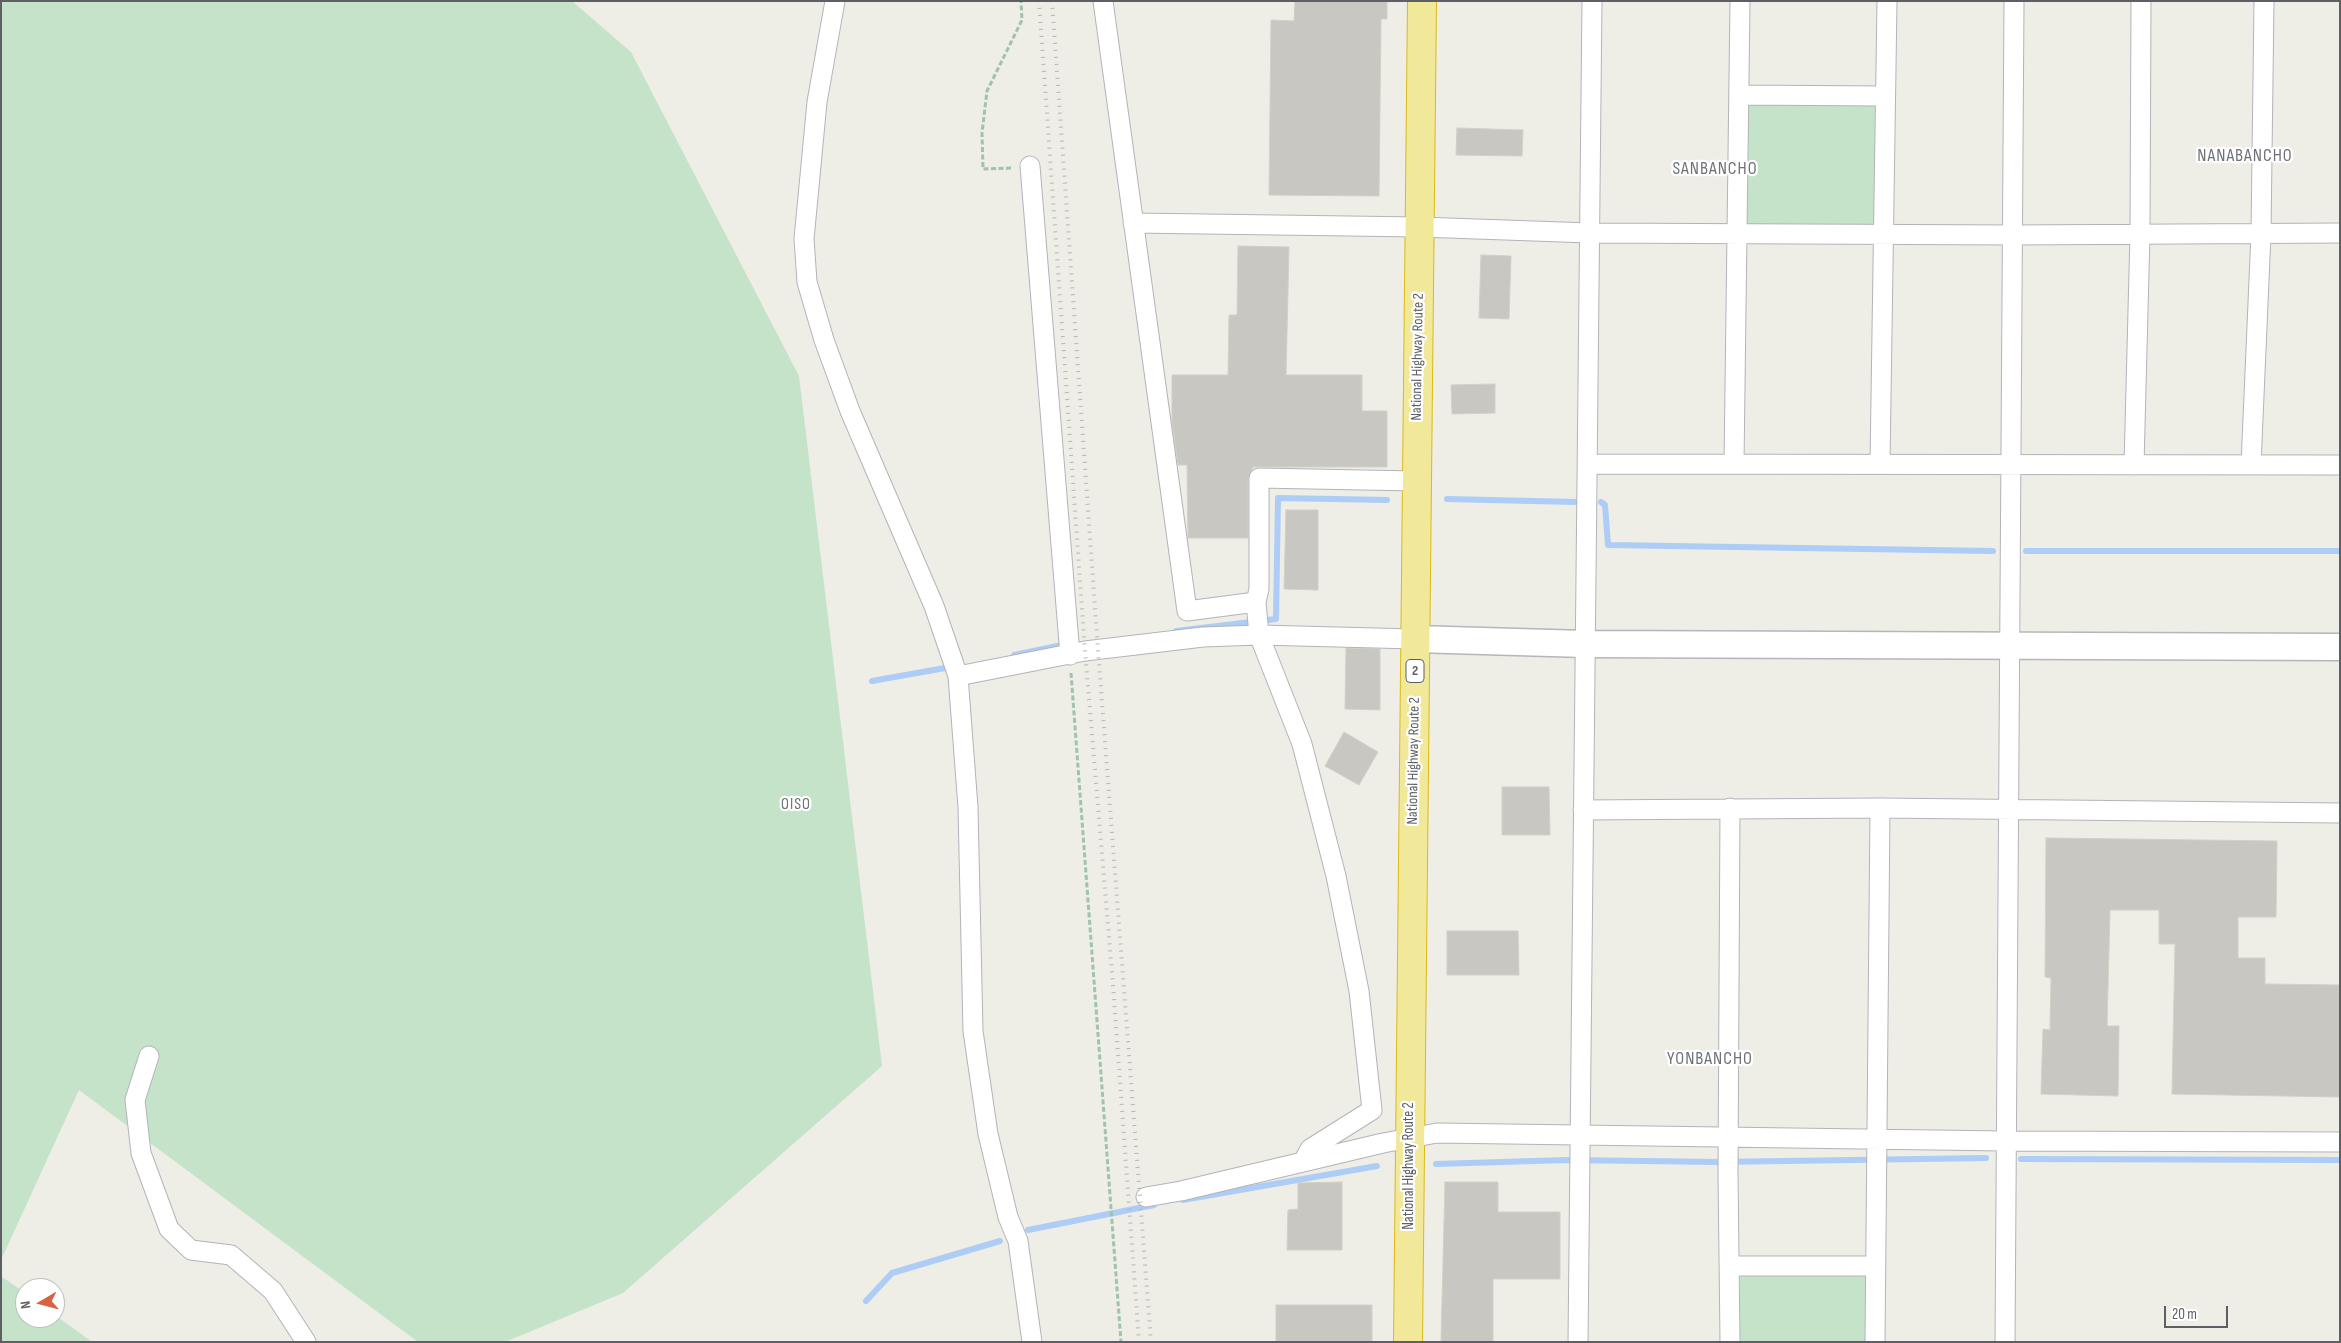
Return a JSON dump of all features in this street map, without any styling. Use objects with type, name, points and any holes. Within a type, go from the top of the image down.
[{"type":"highway","name":"National Highway Route 2","points":[[1408,1342],[1422,1]]},
{"type":"street","points":[[835,1],[816,112],[804,239],[807,282],[824,340],[850,411],[934,606],[958,676],[968,807],[973,1032],[988,1134],[1008,1217],[1018,1241],[1032,1342]]},
{"type":"street","points":[[1103,1],[1132,223],[1187,611],[1415,639],[1585,644],[2010,648],[2340,648]]},
{"type":"street","points":[[1578,1342],[1592,1]]},
{"type":"street","points":[[1734,464],[1740,1]]},
{"type":"street","points":[[1880,464],[1887,1]]},
{"type":"street","points":[[2005,1342],[2005,1141],[2014,235],[2014,1]]},
{"type":"street","points":[[2134,465],[2140,234],[2141,1]]},
{"type":"street","points":[[2251,465],[2261,234],[2264,1]]},
{"type":"street","points":[[1738,95],[1885,96]]},
{"type":"street","points":[[1030,166],[1070,647]]},
{"type":"street","points":[[1132,223],[1420,227],[1590,233],[1883,232],[2014,235],[2340,233]]},
{"type":"street","points":[[1588,464],[2340,465]]},
{"type":"street","points":[[1304,1160],[1310,1149],[1372,1110],[1359,991],[1336,876],[1302,744],[1258,619],[1259,478],[1416,481]]},
{"type":"street","points":[[958,676],[1070,647],[1202,638],[1258,619]]},
{"type":"street","points":[[1730,808],[1728,1173],[1730,1342]]},
{"type":"street","points":[[1583,810],[1880,808],[2340,813]]},
{"type":"street","points":[[1875,1342],[1880,808]]},
{"type":"street","points":[[149,1056],[135,1100],[141,1153],[169,1229],[191,1250],[231,1255],[273,1292],[306,1342]]},
{"type":"street","points":[[1146,1197],[1181,1191],[1304,1160],[1437,1133],[1876,1152],[2005,1141],[2340,1142]]},
{"type":"street","points":[[1730,1266],[1875,1266]]},
{"type":"path","points":[[1021,1],[1022,20],[987,91],[982,133],[983,169],[1030,166]]},
{"type":"path","points":[[1070,647],[1120,1342]]},
{"type":"green space","points":[[1,1],[572,1],[631,52],[799,376],[882,1066],[623,1293],[505,1342],[418,1342],[79,1090],[1,1260]]},
{"type":"green space","points":[[1739,95],[1885,96],[1883,233],[1737,232]]},
{"type":"green space","points":[[1865,1273],[1870,1283],[1869,1342],[1740,1342],[1740,1274]]},
{"type":"green space","points":[[1,1276],[15,1286],[15,1328],[65,1328],[65,1322],[92,1342],[1,1342]]},
{"type":"building","points":[[1295,1],[1387,1],[1387,19],[1381,19],[1379,196],[1269,195],[1271,20],[1294,21]]},
{"type":"building","points":[[1457,128],[1523,130],[1522,156],[1456,155]]},
{"type":"building","points":[[1238,246],[1289,247],[1286,375],[1362,375],[1362,411],[1387,411],[1387,467],[1253,467],[1248,478],[1248,538],[1188,538],[1187,465],[1178,465],[1172,421],[1172,375],[1228,375],[1229,315],[1237,315]]},
{"type":"building","points":[[1481,255],[1511,256],[1509,319],[1479,318]]},
{"type":"building","points":[[1495,384],[1495,413],[1452,414],[1451,385]]},
{"type":"building","points":[[1286,510],[1318,510],[1318,590],[1284,589]]},
{"type":"building","points":[[1346,648],[1380,649],[1380,710],[1345,709]]},
{"type":"building","points":[[1344,732],[1378,752],[1359,785],[1325,766]]},
{"type":"building","points":[[1502,787],[1549,787],[1550,835],[1502,835]]},
{"type":"building","points":[[2046,838],[2277,841],[2276,917],[2238,917],[2238,958],[2265,958],[2265,984],[2340,985],[2340,1097],[2172,1094],[2175,944],[2159,944],[2159,910],[2110,910],[2107,1026],[2119,1026],[2118,1096],[2041,1094],[2043,1029],[2050,1030],[2051,978],[2045,977]]},
{"type":"building","points":[[1447,931],[1518,931],[1519,975],[1447,975]]},
{"type":"building","points":[[1342,1182],[1342,1250],[1287,1250],[1288,1210],[1298,1209],[1298,1183]]},
{"type":"building","points":[[1445,1182],[1498,1182],[1498,1212],[1560,1212],[1560,1279],[1493,1279],[1493,1342],[1441,1342]]},
{"type":"building","points":[[1276,1305],[1372,1305],[1372,1342],[1276,1342]]},
{"type":"waterway","points":[[1176,631],[1276,619],[1278,498],[1387,500]]},
{"type":"waterway","points":[[1447,499],[1576,502]]},
{"type":"waterway","points":[[1601,502],[1605,505],[1608,545],[1993,551]]},
{"type":"waterway","points":[[2026,551],[2340,551]]},
{"type":"waterway","points":[[1014,655],[1067,644]]},
{"type":"waterway","points":[[872,681],[945,668]]},
{"type":"waterway","points":[[1436,1164],[1568,1160],[1718,1162],[1986,1158]]},
{"type":"waterway","points":[[2021,1159],[2340,1160]]},
{"type":"waterway","points":[[1183,1200],[1377,1166]]},
{"type":"waterway","points":[[1028,1230],[1154,1205]]},
{"type":"waterway","points":[[866,1301],[892,1273],[1000,1241]]},
{"type":"railway","points":[[1039,1],[1085,651],[1113,985],[1139,1342]]},
{"type":"railway","points":[[1052,1],[1098,650],[1151,1342]]},
{"type":"district","name":"NANABANCHO","points":[[2245,156]]},
{"type":"district","name":"SANBANCHO","points":[[1715,169]]},
{"type":"district","name":"OISO","points":[[796,805]]},
{"type":"district","name":"YONBANCHO","points":[[1710,1059]]}]
